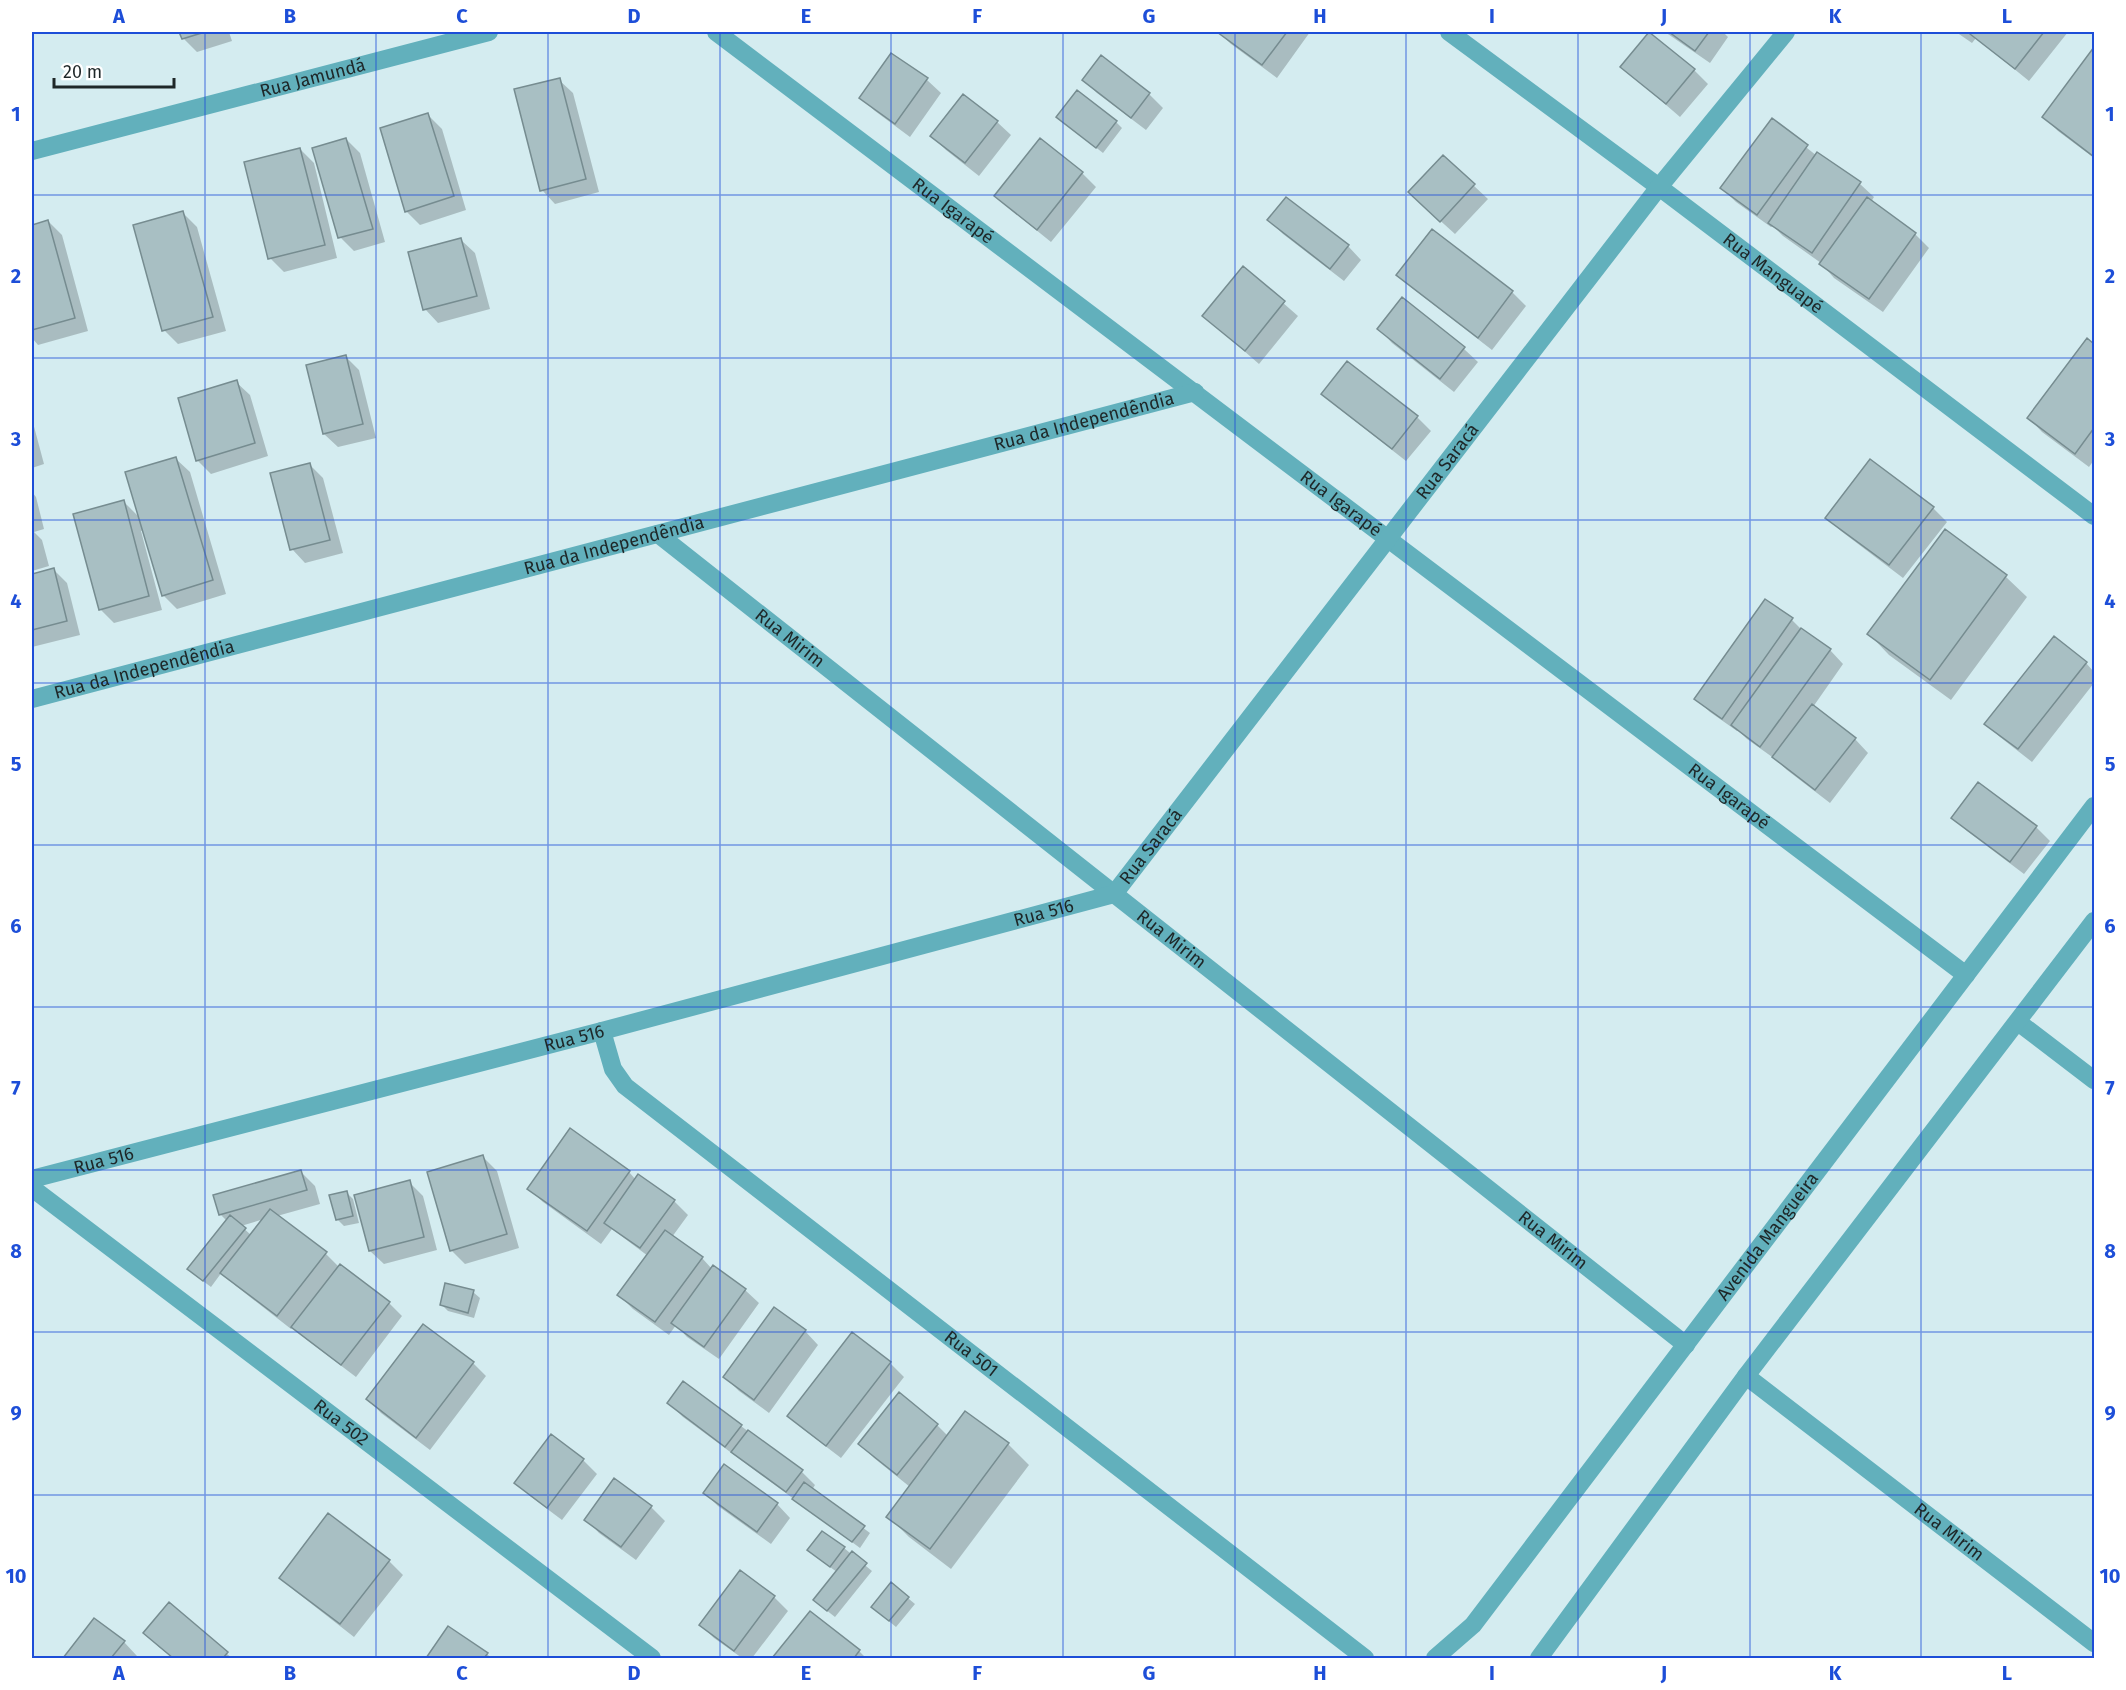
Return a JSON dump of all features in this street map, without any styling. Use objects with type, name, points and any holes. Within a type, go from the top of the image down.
[{"type":"street","name":"Rua Jamundá","points":[[32,151],[489,32]]},
{"type":"street","name":"Rua Igarapé","points":[[716,32],[1966,975]]},
{"type":"street","name":"Rua Manguapé","points":[[1449,32],[1659,187],[2094,516]]},
{"type":"street","name":"Rua Saracá","points":[[1114,894],[1659,187],[1786,32]]},
{"type":"street","name":"Rua da Independêndia","points":[[32,699],[1195,392]]},
{"type":"street","name":"Rua Mirim","points":[[658,534],[1686,1345]]},
{"type":"street","name":"Avenida Mangueira","points":[[1435,1659],[1473,1625],[2094,806]]},
{"type":"street","name":"Rua 516","points":[[32,1179],[602,1031],[1114,894]]},
{"type":"street","points":[[1539,1659],[1746,1376],[2094,921]]},
{"type":"street","points":[[2018,1022],[2094,1080]]},
{"type":"street","name":"Rua 501","points":[[602,1031],[613,1069],[625,1086],[1365,1659]]},
{"type":"street","name":"Rua 502","points":[[32,1188],[652,1659]]},
{"type":"street","name":"Rua Mirim","points":[[1746,1376],[2094,1643]]},
{"type":"building","points":[[179,32],[205,32],[182,39]]},
{"type":"building","points":[[1217,32],[1287,32],[1262,65]]},
{"type":"building","points":[[1649,32],[1695,69],[1666,104],[1620,67]]},
{"type":"building","points":[[1669,32],[1709,32],[1695,51]]},
{"type":"building","points":[[1972,32],[2044,32],[2015,69],[1970,34]]},
{"type":"building","points":[[2094,47],[2094,154],[2093,156],[2042,117]]},
{"type":"building","points":[[891,53],[928,78],[895,124],[859,98]]},
{"type":"building","points":[[1101,55],[1150,93],[1131,118],[1082,80]]},
{"type":"building","points":[[560,78],[586,179],[540,191],[514,89]]},
{"type":"building","points":[[1077,90],[1117,121],[1096,148],[1056,117]]},
{"type":"building","points":[[963,94],[998,121],[965,163],[930,136]]},
{"type":"building","points":[[428,113],[454,196],[405,212],[380,128]]},
{"type":"building","points":[[1772,118],[1808,145],[1757,215],[1720,188]]},
{"type":"building","points":[[346,138],[373,229],[338,238],[312,148]]},
{"type":"building","points":[[1040,138],[1083,172],[1037,230],[994,196]]},
{"type":"building","points":[[300,148],[325,245],[268,259],[244,162]]},
{"type":"building","points":[[1817,152],[1861,182],[1812,253],[1768,223]]},
{"type":"building","points":[[1443,155],[1475,184],[1440,222],[1408,192]]},
{"type":"building","points":[[1286,197],[1349,245],[1330,269],[1267,220]]},
{"type":"building","points":[[1867,197],[1916,233],[1869,299],[1819,264]]},
{"type":"building","points":[[183,211],[213,317],[162,331],[133,225]]},
{"type":"building","points":[[48,220],[75,318],[32,330],[32,225]]},
{"type":"building","points":[[1432,229],[1513,291],[1478,338],[1396,275]]},
{"type":"building","points":[[461,238],[477,296],[423,310],[408,252]]},
{"type":"building","points":[[1243,266],[1285,301],[1245,351],[1202,316]]},
{"type":"building","points":[[1402,297],[1465,347],[1440,379],[1377,329]]},
{"type":"building","points":[[2087,338],[2094,344],[2094,428],[2075,454],[2027,418]]},
{"type":"building","points":[[346,355],[363,424],[323,434],[306,365]]},
{"type":"building","points":[[1347,361],[1418,416],[1392,449],[1321,394]]},
{"type":"building","points":[[237,380],[255,443],[196,461],[178,398]]},
{"type":"building","points":[[176,457],[213,580],[162,596],[125,472]]},
{"type":"building","points":[[1870,459],[1934,507],[1889,565],[1825,518]]},
{"type":"building","points":[[310,463],[330,540],[290,550],[270,473]]},
{"type":"building","points":[[124,500],[149,596],[99,610],[73,514]]},
{"type":"building","points":[[1945,529],[2007,575],[1930,680],[1867,634]]},
{"type":"building","points":[[54,568],[67,621],[32,630],[32,574]]},
{"type":"building","points":[[1765,599],[1793,618],[1722,719],[1694,699]]},
{"type":"building","points":[[1801,628],[1831,649],[1760,747],[1731,725]]},
{"type":"building","points":[[2054,636],[2087,662],[2018,749],[1984,724]]},
{"type":"building","points":[[1812,704],[1856,738],[1815,790],[1772,757]]},
{"type":"building","points":[[1978,782],[2037,826],[2010,862],[1951,818]]},
{"type":"building","points":[[570,1128],[630,1171],[587,1231],[527,1189]]},
{"type":"building","points":[[483,1155],[507,1234],[450,1251],[427,1172]]},
{"type":"building","points":[[301,1170],[307,1190],[219,1215],[213,1195]]},
{"type":"building","points":[[638,1174],[675,1200],[640,1248],[604,1223]]},
{"type":"building","points":[[410,1180],[424,1237],[369,1251],[354,1195]]},
{"type":"building","points":[[347,1191],[353,1216],[336,1220],[329,1195]]},
{"type":"building","points":[[270,1209],[327,1252],[277,1316],[220,1273]]},
{"type":"building","points":[[230,1215],[246,1228],[203,1281],[187,1269]]},
{"type":"building","points":[[665,1230],[703,1257],[655,1322],[617,1295]]},
{"type":"building","points":[[340,1264],[390,1302],[341,1365],[291,1327]]},
{"type":"building","points":[[713,1265],[746,1289],[704,1347],[671,1323]]},
{"type":"building","points":[[445,1283],[474,1290],[468,1313],[440,1305]]},
{"type":"building","points":[[774,1307],[806,1330],[754,1400],[723,1377]]},
{"type":"building","points":[[423,1324],[474,1362],[416,1438],[366,1399]]},
{"type":"building","points":[[852,1332],[891,1362],[826,1446],[787,1416]]},
{"type":"building","points":[[683,1381],[742,1425],[725,1447],[667,1403]]},
{"type":"building","points":[[899,1392],[938,1424],[897,1475],[858,1444]]},
{"type":"building","points":[[965,1411],[1009,1443],[930,1549],[886,1517]]},
{"type":"building","points":[[748,1430],[803,1470],[786,1492],[731,1452]]},
{"type":"building","points":[[551,1434],[584,1459],[547,1508],[514,1483]]},
{"type":"building","points":[[724,1464],[778,1503],[757,1532],[703,1493]]},
{"type":"building","points":[[614,1478],[652,1506],[621,1547],[584,1520]]},
{"type":"building","points":[[804,1482],[865,1526],[852,1542],[792,1499]]},
{"type":"building","points":[[328,1513],[390,1560],[340,1624],[279,1578]]},
{"type":"building","points":[[822,1531],[845,1547],[830,1567],[807,1550]]},
{"type":"building","points":[[852,1551],[867,1563],[827,1611],[813,1600]]},
{"type":"building","points":[[740,1570],[775,1596],[734,1651],[699,1625]]},
{"type":"building","points":[[891,1582],[909,1597],[889,1621],[871,1607]]},
{"type":"building","points":[[169,1602],[228,1652],[223,1658],[173,1658],[143,1633]]},
{"type":"building","points":[[810,1611],[860,1650],[854,1658],[772,1658]]},
{"type":"building","points":[[94,1618],[125,1641],[111,1658],[63,1658]]},
{"type":"building","points":[[448,1626],[488,1653],[484,1658],[426,1658]]}]
